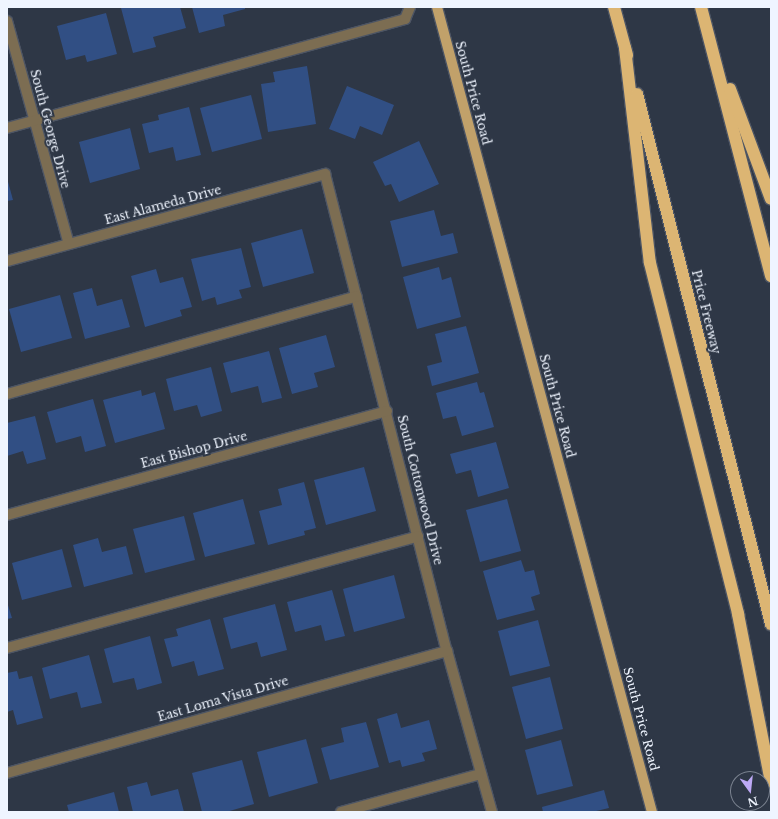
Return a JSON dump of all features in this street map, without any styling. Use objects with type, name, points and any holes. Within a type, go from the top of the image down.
[{"type":"highway","name":"Price Freeway","points":[[614,7],[771,624]]},
{"type":"highway","points":[[701,7],[771,276]]},
{"type":"highway","points":[[708,32],[771,199]]},
{"type":"highway","points":[[625,48],[650,263],[738,614],[771,782]]},
{"type":"main road","name":"South Price Road","points":[[437,7],[652,812]]},
{"type":"street","points":[[7,128],[405,19],[410,7]]},
{"type":"street","name":"South George Drive","points":[[7,21],[69,244]]},
{"type":"street","name":"East Alameda Drive","points":[[7,261],[325,174]]},
{"type":"street","name":"South Cottonwood Drive","points":[[325,174],[387,411],[447,651],[492,812]]},
{"type":"street","points":[[7,394],[357,296]]},
{"type":"street","name":"East Bishop Drive","points":[[7,515],[387,411]]},
{"type":"street","points":[[7,648],[418,536]]},
{"type":"street","name":"East Loma Vista Drive","points":[[7,773],[447,651]]},
{"type":"street","points":[[341,812],[481,774]]},
{"type":"building","points":[[180,7],[186,28],[153,37],[156,47],[133,53],[121,8]]},
{"type":"building","points":[[192,7],[245,7],[245,9],[223,15],[225,26],[199,33]]},
{"type":"building","points":[[106,13],[117,54],[87,62],[85,55],[66,60],[57,26]]},
{"type":"building","points":[[307,66],[316,124],[268,132],[261,84],[275,82],[273,72]]},
{"type":"building","points":[[347,86],[394,105],[382,135],[360,126],[355,139],[329,129]]},
{"type":"building","points":[[251,95],[262,139],[212,152],[200,108]]},
{"type":"building","points":[[189,107],[201,155],[176,161],[173,147],[149,153],[142,124],[159,120],[158,115]]},
{"type":"building","points":[[130,128],[140,169],[90,183],[79,142]]},
{"type":"building","points":[[419,141],[439,184],[399,202],[391,184],[385,186],[373,162]]},
{"type":"building","points":[[7,178],[13,200],[7,201]]},
{"type":"building","points":[[434,210],[441,236],[453,233],[458,253],[402,267],[390,221]]},
{"type":"building","points":[[302,229],[314,273],[263,287],[251,243]]},
{"type":"building","points":[[241,248],[251,287],[239,290],[242,298],[217,305],[215,297],[202,301],[191,259]]},
{"type":"building","points":[[439,267],[442,280],[451,277],[461,317],[417,329],[403,277]]},
{"type":"building","points":[[156,269],[160,283],[183,277],[192,307],[180,310],[182,316],[145,327],[131,276]]},
{"type":"building","points":[[92,288],[97,306],[122,299],[130,327],[85,339],[73,293]]},
{"type":"building","points":[[60,295],[72,338],[21,352],[9,309]]},
{"type":"building","points":[[466,326],[479,373],[432,386],[427,366],[442,362],[435,334]]},
{"type":"building","points":[[326,335],[335,367],[314,373],[318,387],[292,394],[279,348]]},
{"type":"building","points":[[269,351],[282,398],[262,403],[258,386],[231,393],[223,363]]},
{"type":"building","points":[[211,367],[222,411],[201,417],[197,405],[174,411],[166,379]]},
{"type":"building","points":[[477,382],[480,393],[484,392],[494,427],[462,436],[456,416],[443,419],[436,393]]},
{"type":"building","points":[[141,390],[142,396],[155,392],[165,429],[115,443],[103,400]]},
{"type":"building","points":[[93,399],[106,446],[85,452],[81,436],[56,443],[47,412]]},
{"type":"building","points":[[35,416],[46,459],[27,464],[23,451],[7,456],[7,423]]},
{"type":"building","points":[[496,442],[509,488],[478,497],[471,470],[456,474],[450,454]]},
{"type":"building","points":[[364,467],[376,511],[326,525],[314,480]]},
{"type":"building","points":[[304,482],[316,528],[304,531],[305,535],[268,545],[259,511],[282,505],[278,489]]},
{"type":"building","points":[[243,499],[255,544],[205,557],[193,513]]},
{"type":"building","points":[[507,499],[521,551],[480,562],[466,510]]},
{"type":"building","points":[[184,516],[195,560],[145,573],[133,529]]},
{"type":"building","points":[[98,538],[102,552],[126,546],[133,574],[84,587],[73,545]]},
{"type":"building","points":[[62,549],[72,587],[22,600],[12,563]]},
{"type":"building","points":[[521,560],[525,572],[534,570],[540,594],[531,597],[535,610],[497,620],[483,571]]},
{"type":"building","points":[[394,575],[405,618],[354,632],[343,589]]},
{"type":"building","points":[[332,590],[345,636],[325,641],[321,625],[295,632],[287,602]]},
{"type":"building","points":[[7,602],[12,618],[7,619]]},
{"type":"building","points":[[275,604],[287,650],[261,657],[257,642],[231,649],[223,618]]},
{"type":"building","points":[[210,619],[224,669],[198,676],[194,661],[172,667],[164,639],[178,636],[176,629]]},
{"type":"building","points":[[538,620],[550,666],[510,676],[498,631]]},
{"type":"building","points":[[150,636],[162,683],[137,690],[134,678],[113,683],[104,649]]},
{"type":"building","points":[[89,655],[102,703],[81,708],[77,692],[50,699],[42,668]]},
{"type":"building","points":[[17,671],[19,679],[32,676],[43,718],[17,725],[13,710],[7,712],[7,673]]},
{"type":"building","points":[[550,677],[563,729],[526,739],[512,687]]},
{"type":"building","points":[[397,713],[401,728],[429,720],[437,749],[422,753],[425,761],[402,767],[400,760],[389,763],[377,719]]},
{"type":"building","points":[[366,722],[379,767],[330,780],[321,748],[344,742],[341,728]]},
{"type":"building","points":[[306,739],[318,783],[269,797],[257,752]]},
{"type":"building","points":[[561,740],[573,786],[537,795],[525,750]]},
{"type":"building","points":[[242,760],[254,804],[226,812],[202,812],[192,773]]},
{"type":"building","points":[[147,782],[151,796],[178,789],[184,812],[133,812],[127,787]]},
{"type":"building","points":[[604,790],[609,808],[592,812],[543,812],[542,807]]},
{"type":"building","points":[[114,792],[119,812],[69,812],[67,805]]}]
